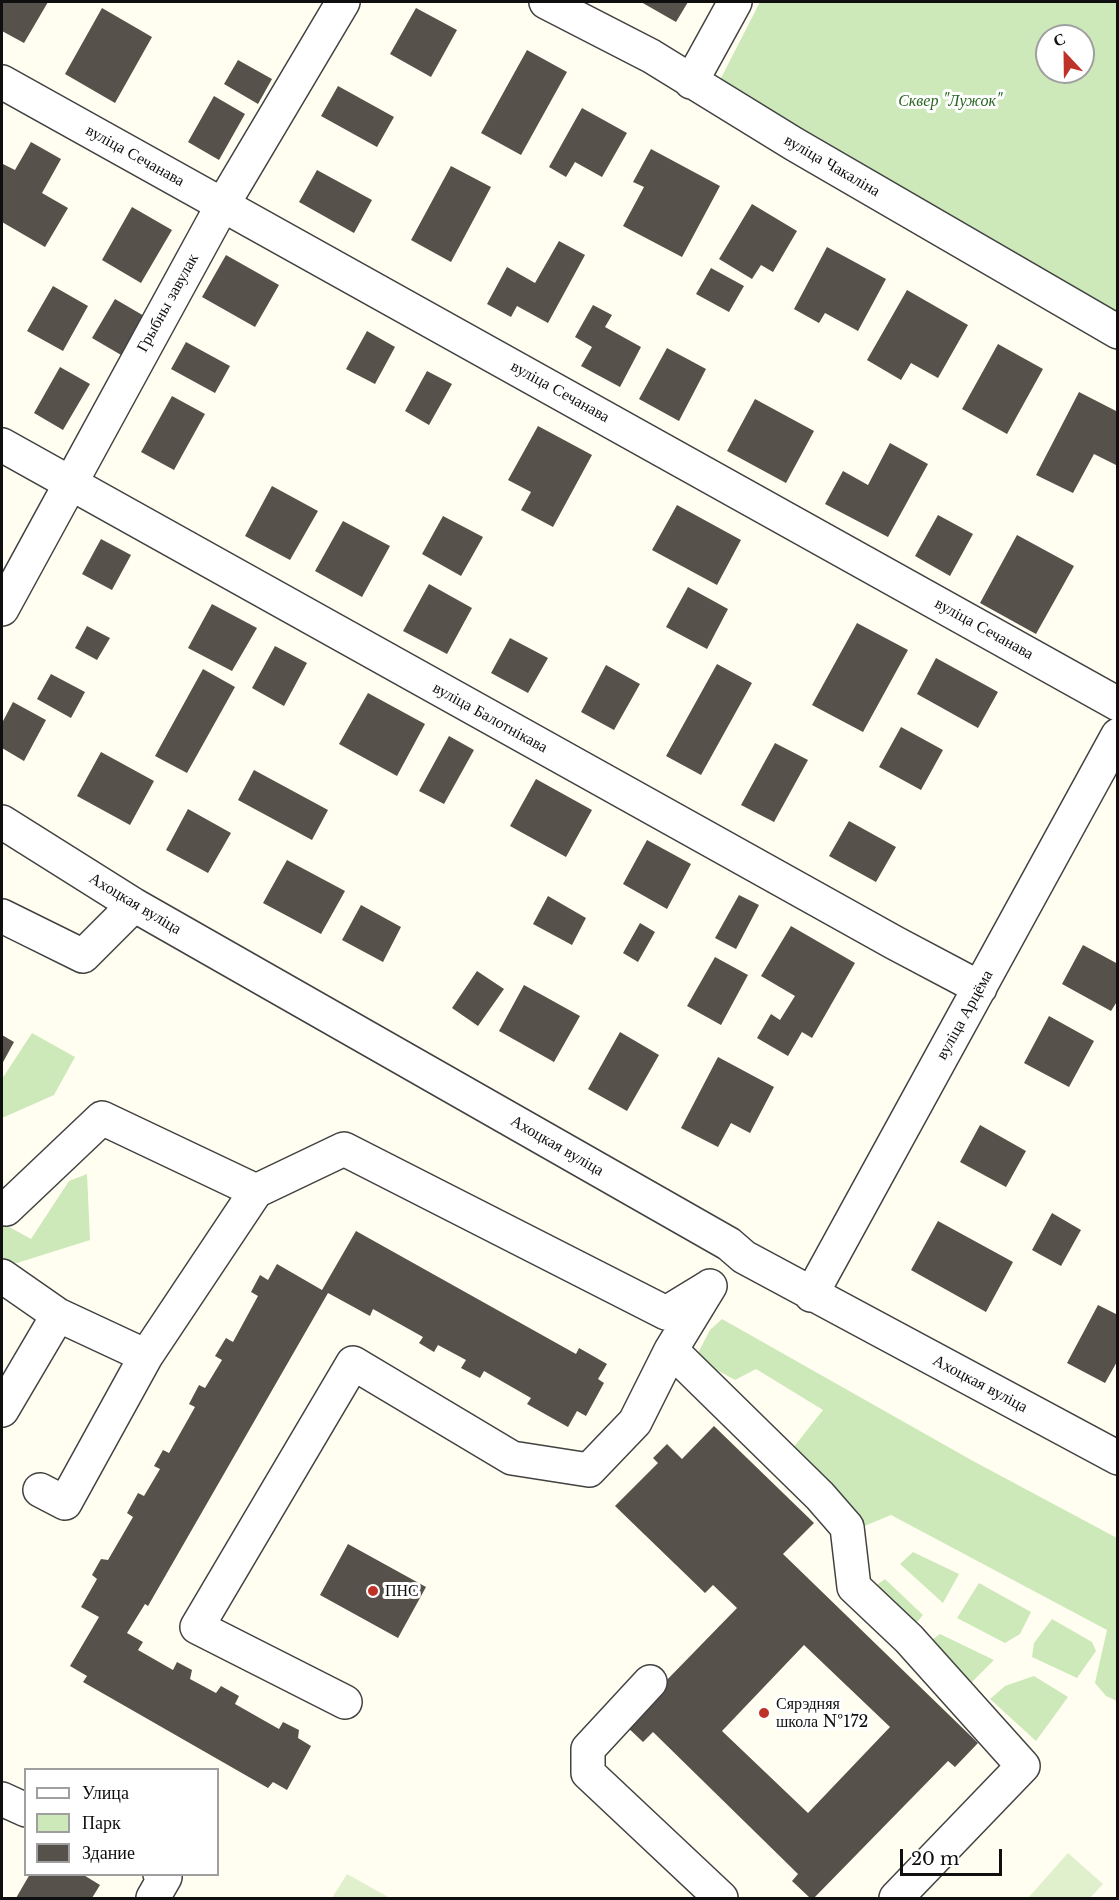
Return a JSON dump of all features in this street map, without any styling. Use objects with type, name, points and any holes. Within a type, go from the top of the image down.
[{"type":"street","name":"Грыбны завулак","points":[[2,609],[223,204],[343,2]]},
{"type":"street","name":"вуліца Чакаліна","points":[[546,2],[651,56],[691,82],[1118,332]]},
{"type":"street","points":[[691,82],[735,2]]},
{"type":"street","name":"вуліца Сечанава","points":[[2,82],[1118,704]]},
{"type":"street","name":"вуліца Балотнікава","points":[[2,445],[895,944],[980,988]]},
{"type":"street","name":"вуліца Арцёма","points":[[811,1295],[1118,735]]},
{"type":"street","name":"Ахоцкая вуліца","points":[[2,822],[134,905],[729,1244],[744,1257],[811,1295],[1114,1448]]},
{"type":"street","points":[[2,916],[83,956],[134,905]]},
{"type":"street","points":[[2,1207],[6,1209],[102,1118],[256,1191]]},
{"type":"street","points":[[40,1490],[65,1503],[146,1356],[256,1191],[344,1149],[666,1313],[710,1286],[744,1257]]},
{"type":"street","points":[[2,1276],[58,1315],[146,1356]]},
{"type":"street","points":[[345,1702],[197,1627],[353,1363],[512,1458],[589,1470],[635,1422],[671,1350],[710,1286]]},
{"type":"street","points":[[2,1410],[58,1315]]},
{"type":"street","points":[[671,1350],[820,1496],[840,1519],[846,1527],[854,1587],[909,1639],[1023,1766],[896,1899]]},
{"type":"street","points":[[650,1682],[588,1749],[588,1773],[721,1899]]},
{"type":"street","points":[[2,1799],[24,1809]]},
{"type":"street","points":[[153,1899],[165,1877],[162,1876]]},
{"type":"green space","name":"Сквер \"Лужок\"","points":[[760,2],[1117,2],[1117,313],[720,80]]},
{"type":"green space","points":[[32,1033],[75,1057],[54,1095],[2,1118],[2,1079]]},
{"type":"green space","points":[[87,1174],[90,1240],[17,1263],[2,1264],[2,1223],[31,1239],[69,1181]]},
{"type":"green space","points":[[722,1319],[973,1461],[1117,1538],[1117,1701],[1106,1696],[1095,1683],[1107,1630],[891,1515],[855,1530],[789,1453],[823,1410],[756,1369],[735,1380],[703,1362],[698,1353],[710,1330]]},
{"type":"green space","points":[[913,1552],[959,1574],[943,1603],[900,1564]]},
{"type":"green space","points":[[885,1579],[923,1615],[911,1629],[871,1589]]},
{"type":"green space","points":[[979,1583],[1031,1612],[1020,1634],[1005,1643],[957,1618]]},
{"type":"green space","points":[[1052,1619],[1092,1642],[1096,1651],[1077,1678],[1032,1657],[1034,1643]]},
{"type":"green space","points":[[940,1634],[994,1660],[971,1683],[929,1642]]},
{"type":"green space","points":[[1034,1676],[1068,1697],[1036,1741],[990,1699],[1005,1686]]},
{"type":"green space","points":[[1068,1853],[1103,1884],[1090,1898],[1028,1898]]},
{"type":"green space","points":[[347,1874],[390,1898],[332,1898]]},
{"type":"building","points":[[2,2],[48,2],[24,43],[2,31]]},
{"type":"building","points":[[641,2],[688,2],[676,22]]},
{"type":"building","points":[[102,8],[152,37],[115,103],[65,74]]},
{"type":"building","points":[[416,8],[457,30],[431,77],[390,54]]},
{"type":"building","points":[[527,50],[567,72],[521,155],[481,133]]},
{"type":"building","points":[[238,60],[272,79],[258,104],[224,84]]},
{"type":"building","points":[[338,86],[394,117],[377,147],[321,116]]},
{"type":"building","points":[[214,96],[245,114],[219,160],[188,142]]},
{"type":"building","points":[[582,108],[627,133],[602,177],[575,162],[566,177],[549,167]]},
{"type":"building","points":[[31,142],[61,159],[42,193],[68,208],[45,247],[2,222],[3,164],[15,170]]},
{"type":"building","points":[[651,149],[720,186],[682,257],[623,226],[644,187],[633,182]]},
{"type":"building","points":[[451,166],[491,187],[451,262],[411,240]]},
{"type":"building","points":[[317,170],[372,200],[354,233],[299,202]]},
{"type":"building","points":[[752,204],[797,231],[773,272],[761,265],[752,279],[719,259]]},
{"type":"building","points":[[132,207],[172,230],[141,283],[102,260]]},
{"type":"building","points":[[559,241],[585,255],[548,323],[517,306],[511,317],[487,304],[507,267],[535,283]]},
{"type":"building","points":[[827,247],[886,279],[858,331],[825,313],[819,323],[794,309]]},
{"type":"building","points":[[226,255],[279,285],[255,327],[202,297]]},
{"type":"building","points":[[711,268],[744,286],[729,312],[696,294]]},
{"type":"building","points":[[53,286],[88,306],[63,351],[27,331]]},
{"type":"building","points":[[907,290],[968,325],[938,378],[911,363],[901,380],[867,360]]},
{"type":"building","points":[[115,299],[151,320],[128,359],[92,338]]},
{"type":"building","points":[[593,305],[612,315],[605,327],[641,347],[620,387],[581,366],[592,347],[575,337]]},
{"type":"building","points":[[367,331],[395,347],[375,384],[346,369]]},
{"type":"building","points":[[186,342],[230,366],[215,393],[171,369]]},
{"type":"building","points":[[998,344],[1043,369],[1007,434],[962,409]]},
{"type":"building","points":[[667,348],[706,369],[679,421],[639,399]]},
{"type":"building","points":[[60,367],[90,384],[63,430],[34,413]]},
{"type":"building","points":[[427,371],[452,384],[429,425],[405,411]]},
{"type":"building","points":[[1079,392],[1118,412],[1118,466],[1094,454],[1073,493],[1036,475]]},
{"type":"building","points":[[172,396],[205,414],[174,470],[141,452]]},
{"type":"building","points":[[755,399],[814,431],[786,483],[727,451]]},
{"type":"building","points":[[538,426],[592,455],[553,527],[521,510],[531,492],[508,480]]},
{"type":"building","points":[[890,443],[928,464],[888,537],[825,504],[843,471],[868,485]]},
{"type":"building","points":[[272,486],[318,511],[290,560],[245,536]]},
{"type":"building","points":[[677,505],[741,540],[717,585],[652,550]]},
{"type":"building","points":[[938,515],[973,534],[950,576],[915,556]]},
{"type":"building","points":[[443,516],[483,537],[461,576],[422,554]]},
{"type":"building","points":[[343,521],[390,546],[362,597],[315,571]]},
{"type":"building","points":[[1017,535],[1074,566],[1036,634],[980,603]]},
{"type":"building","points":[[101,539],[131,555],[112,590],[82,574]]},
{"type":"building","points":[[429,584],[472,608],[447,654],[403,631]]},
{"type":"building","points":[[688,587],[728,609],[707,649],[666,627]]},
{"type":"building","points":[[212,604],[257,628],[232,671],[188,648]]},
{"type":"building","points":[[857,623],[908,650],[863,732],[812,705]]},
{"type":"building","points":[[87,626],[110,638],[97,660],[75,648]]},
{"type":"building","points":[[510,638],[548,658],[528,693],[491,673]]},
{"type":"building","points":[[275,646],[307,663],[284,706],[252,688]]},
{"type":"building","points":[[936,658],[998,692],[978,728],[917,694]]},
{"type":"building","points":[[717,664],[752,683],[701,775],[666,756]]},
{"type":"building","points":[[606,665],[640,684],[614,730],[581,712]]},
{"type":"building","points":[[203,669],[235,687],[187,773],[155,756]]},
{"type":"building","points":[[51,674],[85,692],[71,718],[37,699]]},
{"type":"building","points":[[368,693],[425,724],[397,776],[339,744]]},
{"type":"building","points":[[13,702],[46,720],[24,761],[2,748],[2,723]]},
{"type":"building","points":[[901,727],[943,750],[921,790],[879,767]]},
{"type":"building","points":[[449,736],[474,750],[444,804],[419,791]]},
{"type":"building","points":[[775,743],[808,760],[774,822],[741,805]]},
{"type":"building","points":[[101,752],[154,781],[130,825],[77,796]]},
{"type":"building","points":[[254,770],[328,810],[312,840],[238,800]]},
{"type":"building","points":[[536,779],[592,810],[566,857],[510,826]]},
{"type":"building","points":[[188,809],[231,833],[208,873],[166,850]]},
{"type":"building","points":[[849,821],[896,847],[876,882],[829,856]]},
{"type":"building","points":[[647,840],[691,864],[667,909],[623,884]]},
{"type":"building","points":[[287,860],[345,891],[321,934],[263,903]]},
{"type":"building","points":[[739,895],[759,905],[736,949],[715,938]]},
{"type":"building","points":[[548,896],[586,918],[572,945],[533,924]]},
{"type":"building","points":[[361,905],[401,927],[383,962],[342,940]]},
{"type":"building","points":[[640,923],[655,932],[638,962],[623,953]]},
{"type":"building","points":[[791,926],[855,963],[812,1038],[802,1032],[788,1056],[757,1038],[771,1014],[780,1020],[795,996],[761,976]]},
{"type":"building","points":[[1083,945],[1118,964],[1118,1000],[1111,1011],[1062,984]]},
{"type":"building","points":[[715,957],[748,975],[721,1025],[687,1006]]},
{"type":"building","points":[[477,971],[504,989],[478,1026],[452,1008]]},
{"type":"building","points":[[524,985],[580,1016],[554,1062],[499,1031]]},
{"type":"building","points":[[1049,1016],[1094,1041],[1069,1087],[1024,1063]]},
{"type":"building","points":[[620,1032],[659,1055],[627,1111],[588,1089]]},
{"type":"building","points":[[2,1035],[14,1042],[2,1064]]},
{"type":"building","points":[[718,1057],[774,1087],[750,1133],[731,1123],[718,1147],[681,1128]]},
{"type":"building","points":[[980,1125],[1026,1151],[1006,1187],[960,1162]]},
{"type":"building","points":[[1052,1213],[1081,1230],[1061,1266],[1032,1250]]},
{"type":"building","points":[[938,1221],[1013,1262],[986,1312],[911,1270]]},
{"type":"building","points":[[356,1231],[576,1354],[579,1348],[607,1364],[598,1379],[604,1383],[586,1416],[577,1411],[568,1427],[527,1404],[531,1398],[484,1371],[480,1378],[461,1368],[466,1360],[438,1345],[434,1352],[419,1343],[423,1337],[373,1309],[370,1316],[328,1293],[148,1606],[145,1604],[127,1633],[143,1642],[138,1650],[173,1670],[177,1662],[192,1670],[190,1679],[216,1693],[221,1686],[239,1696],[235,1704],[279,1729],[283,1722],[299,1730],[298,1738],[311,1746],[287,1790],[273,1782],[268,1788],[83,1682],[87,1676],[70,1666],[99,1617],[81,1607],[97,1579],[92,1575],[101,1559],[108,1560],[133,1517],[127,1513],[138,1493],[144,1496],[160,1469],[154,1466],[163,1450],[169,1453],[195,1407],[189,1404],[199,1385],[205,1388],[222,1360],[215,1356],[226,1338],[233,1342],[258,1296],[251,1292],[260,1275],[268,1280],[277,1264],[322,1290]]},
{"type":"building","points":[[1098,1305],[1118,1315],[1118,1360],[1105,1383],[1067,1363]]},
{"type":"building","points":[[714,1426],[814,1523],[783,1554],[978,1743],[955,1767],[948,1761],[814,1898],[810,1898],[792,1881],[798,1874],[653,1732],[643,1742],[624,1724],[737,1608],[713,1585],[705,1593],[615,1506],[658,1463],[653,1458],[667,1444],[682,1459]],"holes":[[[804,1645],[890,1727],[808,1813],[722,1731]]]},
{"type":"building","name":"ПНС","points":[[348,1544],[426,1587],[398,1638],[320,1595]]},
{"type":"building","points":[[29,1876],[85,1876],[100,1885],[92,1898],[16,1898]]},
{"type":"place","name":"ПНС","points":[[373,1591]]},
{"type":"place","name":"Сярэдняя школа №172","points":[[764,1713]]}]
